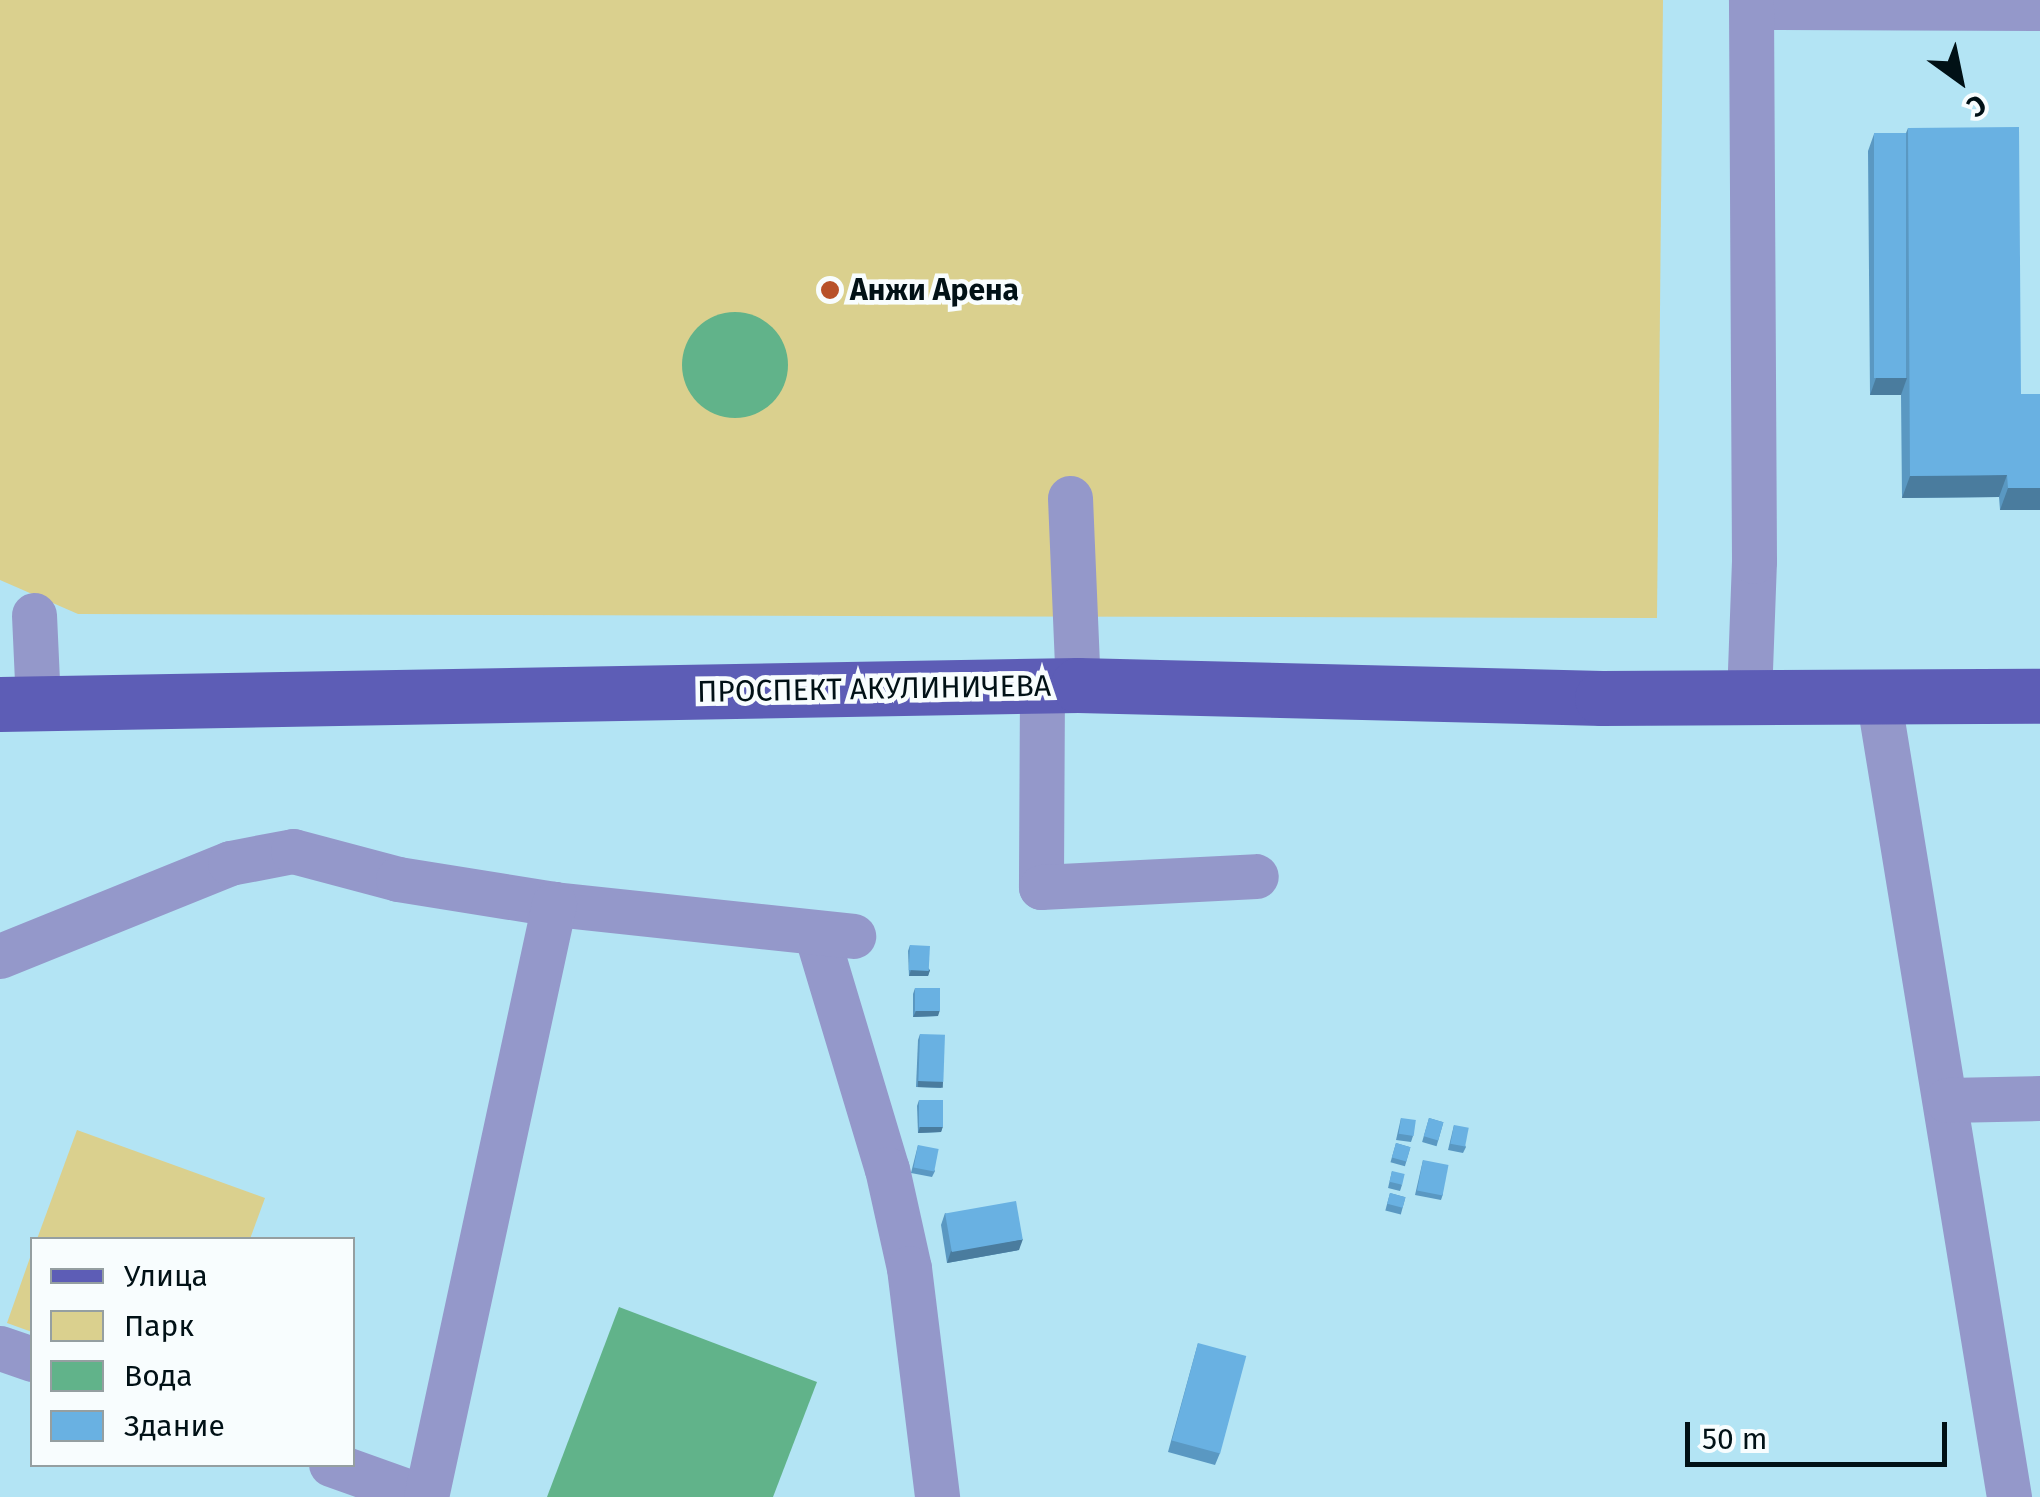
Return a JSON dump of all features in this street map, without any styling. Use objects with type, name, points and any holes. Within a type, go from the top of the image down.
[{"type":"main road","name":"ПРОСПЕКТ АКУЛИНИЧЕВА","points":[[19,704],[1060,685],[1602,698],[1878,696]]},
{"type":"main road","points":[[1878,696],[2040,696]]},
{"type":"street","points":[[1749,696],[1754,561],[1751,4],[2040,8]]},
{"type":"street","points":[[1070,498],[1060,685],[1041,887],[1256,876]]},
{"type":"street","points":[[19,704],[34,615]]},
{"type":"street","points":[[1878,696],[2009,1497]]},
{"type":"street","points":[[0,956],[230,863],[292,851],[398,879],[554,904],[834,934],[909,1268],[938,1497]]},
{"type":"street","points":[[340,1467],[425,1497],[554,904]]},
{"type":"street","points":[[1947,1100],[2040,1098]]},
{"type":"street","points":[[0,1348],[30,1358]]},
{"type":"green space","name":"Анжи Арена","points":[[0,0],[1663,0],[1657,618],[78,614],[0,580]]},
{"type":"green space","points":[[77,1130],[265,1198],[251,1237],[38,1237]]},
{"type":"green space","points":[[30,1258],[30,1331],[7,1323]]},
{"type":"water","points":[[735,312],[755,316],[772,328],[784,345],[788,365],[784,385],[772,402],[755,414],[735,418],[715,414],[698,402],[686,385],[682,365],[686,345],[698,328],[715,316]]},
{"type":"water","points":[[619,1307],[817,1382],[773,1497],[547,1497]]},
{"type":"building","points":[[2019,127],[2021,394],[2040,394],[2040,488],[2008,488],[2007,475],[1910,476],[1908,128]]},
{"type":"building","points":[[1874,133],[1906,133],[1906,378],[1874,378]]},
{"type":"building","points":[[910,945],[930,946],[929,971],[909,970]]},
{"type":"building","points":[[915,988],[940,988],[940,1011],[915,1011]]},
{"type":"building","points":[[920,1034],[945,1035],[943,1082],[918,1081]]},
{"type":"building","points":[[919,1100],[943,1100],[943,1127],[919,1127]]},
{"type":"building","points":[[1401,1118],[1416,1120],[1414,1136],[1399,1134]]},
{"type":"building","points":[[1429,1118],[1443,1122],[1438,1140],[1424,1136]]},
{"type":"building","points":[[1454,1125],[1469,1128],[1465,1147],[1450,1144]]},
{"type":"building","points":[[1396,1143],[1410,1147],[1406,1162],[1392,1157]]},
{"type":"building","points":[[918,1145],[939,1149],[934,1172],[914,1168]]},
{"type":"building","points":[[1423,1160],[1449,1165],[1443,1195],[1417,1190]]},
{"type":"building","points":[[1392,1171],[1405,1174],[1402,1185],[1390,1182]]},
{"type":"building","points":[[1390,1193],[1405,1197],[1403,1208],[1387,1204]]},
{"type":"building","points":[[1016,1201],[1023,1239],[952,1252],[945,1214]]},
{"type":"building","points":[[1198,1343],[1246,1356],[1220,1453],[1172,1441]]},
{"type":"place","name":"Анжи Арена","points":[[830,290]]}]
